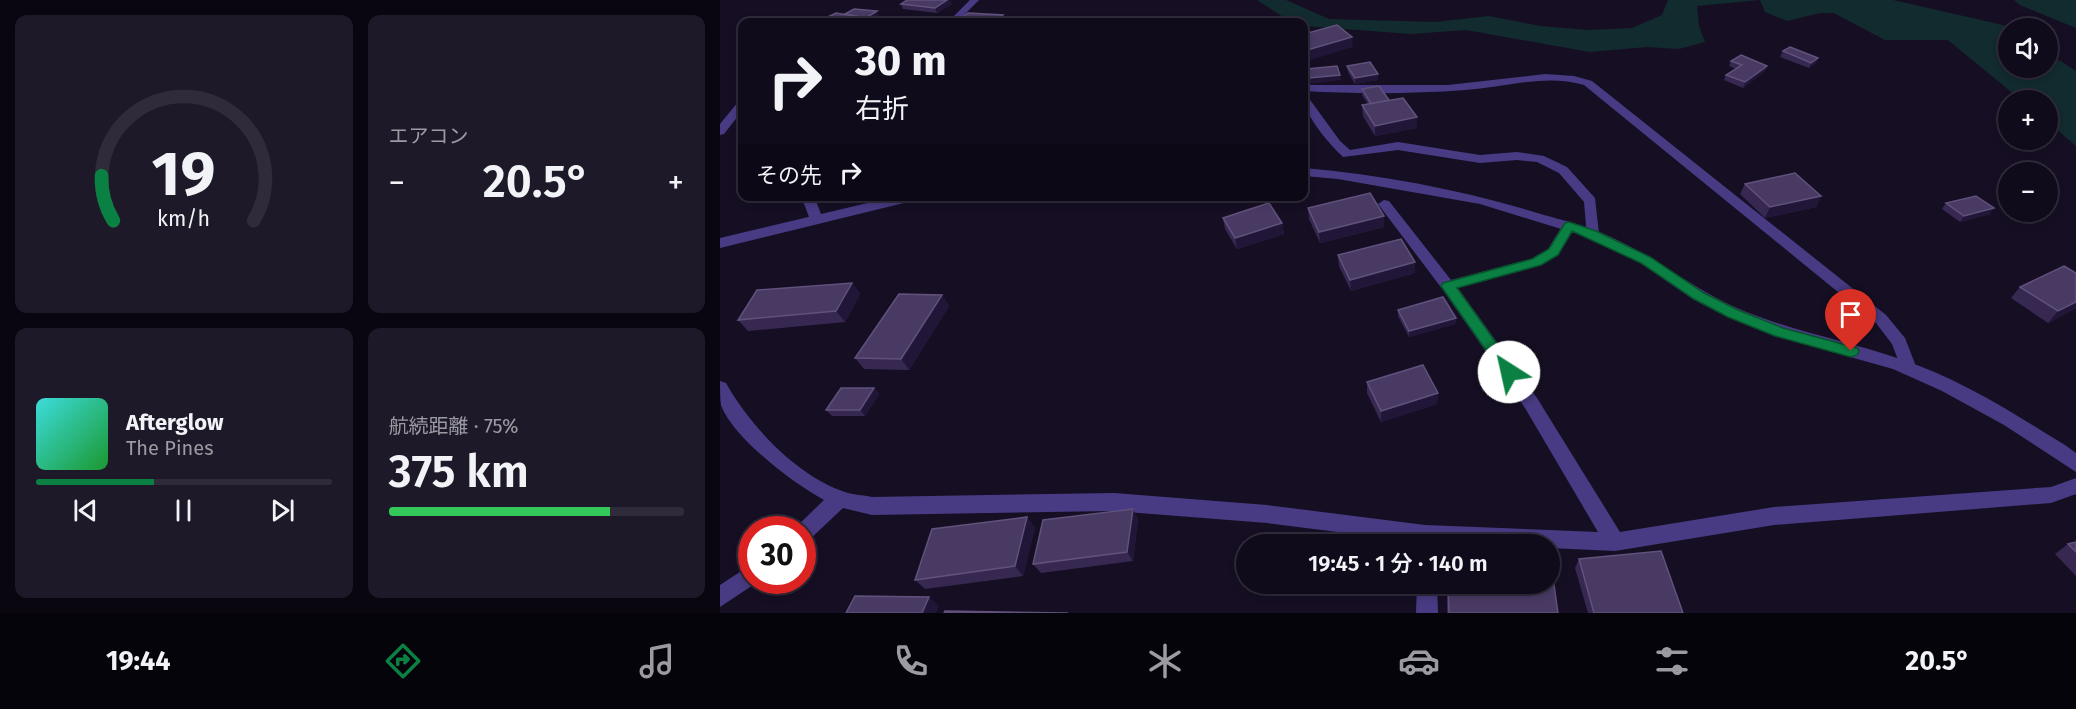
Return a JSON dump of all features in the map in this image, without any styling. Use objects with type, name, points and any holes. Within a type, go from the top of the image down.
[{"type":"street","points":[[956,18],[975,0]]},
{"type":"street","points":[[1308,88],[1413,89],[1559,77],[1588,83],[1881,319],[1899,342],[1909,369]]},
{"type":"street","points":[[1308,105],[1336,144],[1347,153],[1398,146],[1480,159],[1517,156],[1540,159],[1563,170],[1590,201],[1592,234]]},
{"type":"street","points":[[720,132],[738,109]]},
{"type":"street","points":[[1308,172],[1338,175],[1482,200],[1592,234],[1645,260],[1699,296],[1733,313],[1780,332],[1837,349],[1866,354],[1909,369],[1982,403],[2059,450],[2076,464]]},
{"type":"street","points":[[809,201],[816,219]]},
{"type":"street","points":[[720,243],[894,201]]},
{"type":"street","points":[[1384,204],[1448,286],[1531,403],[1615,542]]},
{"type":"street","points":[[1448,286],[1542,260],[1558,247],[1569,226]]},
{"type":"street","points":[[720,388],[729,406],[773,454],[811,484],[838,499],[872,506],[1114,502],[1267,514],[1393,534]]},
{"type":"street","points":[[1560,541],[1615,542],[1774,516],[2051,495],[2076,486]]},
{"type":"street","points":[[816,520],[838,499]]},
{"type":"street","points":[[720,597],[738,584]]},
{"type":"street","points":[[1427,594],[1427,613]]},
{"type":"green space","points":[[1257,0],[1286,0],[1329,19],[1435,22],[1489,16],[1540,26],[1588,30],[1632,28],[1662,15],[1668,0],[1760,0],[1697,6],[1699,26],[1705,42],[1679,49],[1647,47],[1590,52],[1466,30],[1411,34],[1308,26],[1308,18],[1285,18]]},
{"type":"green space","points":[[1760,0],[1893,0],[1998,24],[1998,78],[2058,78],[2058,59],[2076,71],[2076,146],[2058,131],[2058,90],[2009,90],[1948,40],[1885,40],[1834,13],[1820,13],[1787,21],[1765,12]]},
{"type":"green space","points":[[2014,0],[2076,0],[2076,28],[2058,21],[2058,18],[2052,18],[2020,5]]},
{"type":"building","points":[[907,0],[947,0],[935,8],[901,4]]},
{"type":"building","points":[[854,9],[877,11],[866,18],[845,14]]},
{"type":"building","points":[[836,13],[866,18],[825,18]]},
{"type":"building","points":[[968,13],[1003,15],[1000,18],[961,18]]},
{"type":"building","points":[[1337,25],[1352,37],[1308,50],[1308,33]]},
{"type":"building","points":[[1790,47],[1818,58],[1811,63],[1783,51]]},
{"type":"building","points":[[1741,55],[1767,66],[1745,82],[1726,75],[1742,65],[1731,61]]},
{"type":"building","points":[[1370,62],[1378,74],[1355,78],[1347,66]]},
{"type":"building","points":[[1337,66],[1340,75],[1309,78],[1308,69]]},
{"type":"building","points":[[1379,86],[1389,100],[1371,104],[1362,89]]},
{"type":"building","points":[[1403,98],[1417,117],[1375,126],[1362,105]]},
{"type":"building","points":[[1795,173],[1821,196],[1770,207],[1745,184]]},
{"type":"building","points":[[1370,193],[1384,216],[1319,232],[1308,208]]},
{"type":"building","points":[[1976,196],[1994,208],[1964,216],[1946,203]]},
{"type":"building","points":[[1269,203],[1282,223],[1235,238],[1223,218]]},
{"type":"building","points":[[1401,239],[1415,262],[1350,280],[1338,255]]},
{"type":"building","points":[[2064,266],[2076,273],[2076,302],[2058,311],[2020,287]]},
{"type":"building","points":[[852,283],[836,311],[738,320],[757,290]]},
{"type":"building","points":[[899,294],[942,295],[901,359],[855,358]]},
{"type":"building","points":[[1443,297],[1456,318],[1409,331],[1398,310]]},
{"type":"building","points":[[1423,365],[1438,393],[1381,411],[1367,382]]},
{"type":"building","points":[[841,388],[874,388],[860,410],[826,410]]},
{"type":"building","points":[[1133,509],[1127,552],[1033,564],[1043,520]]},
{"type":"building","points":[[1027,517],[1015,566],[915,580],[932,529]]},
{"type":"building","points":[[2076,542],[2076,552],[2068,544]]},
{"type":"building","points":[[1661,551],[1683,613],[1594,613],[1579,559]]},
{"type":"building","points":[[1448,594],[1555,594],[1558,613],[1449,613]]},
{"type":"building","points":[[855,596],[929,597],[922,613],[846,613]]},
{"type":"building","points":[[945,611],[1068,613],[944,613]]},
{"type":"route","points":[[1509,372],[1448,286],[1547,257],[1558,247],[1569,226],[1592,234],[1645,260],[1699,296],[1733,313],[1780,332],[1851,351]]}]
